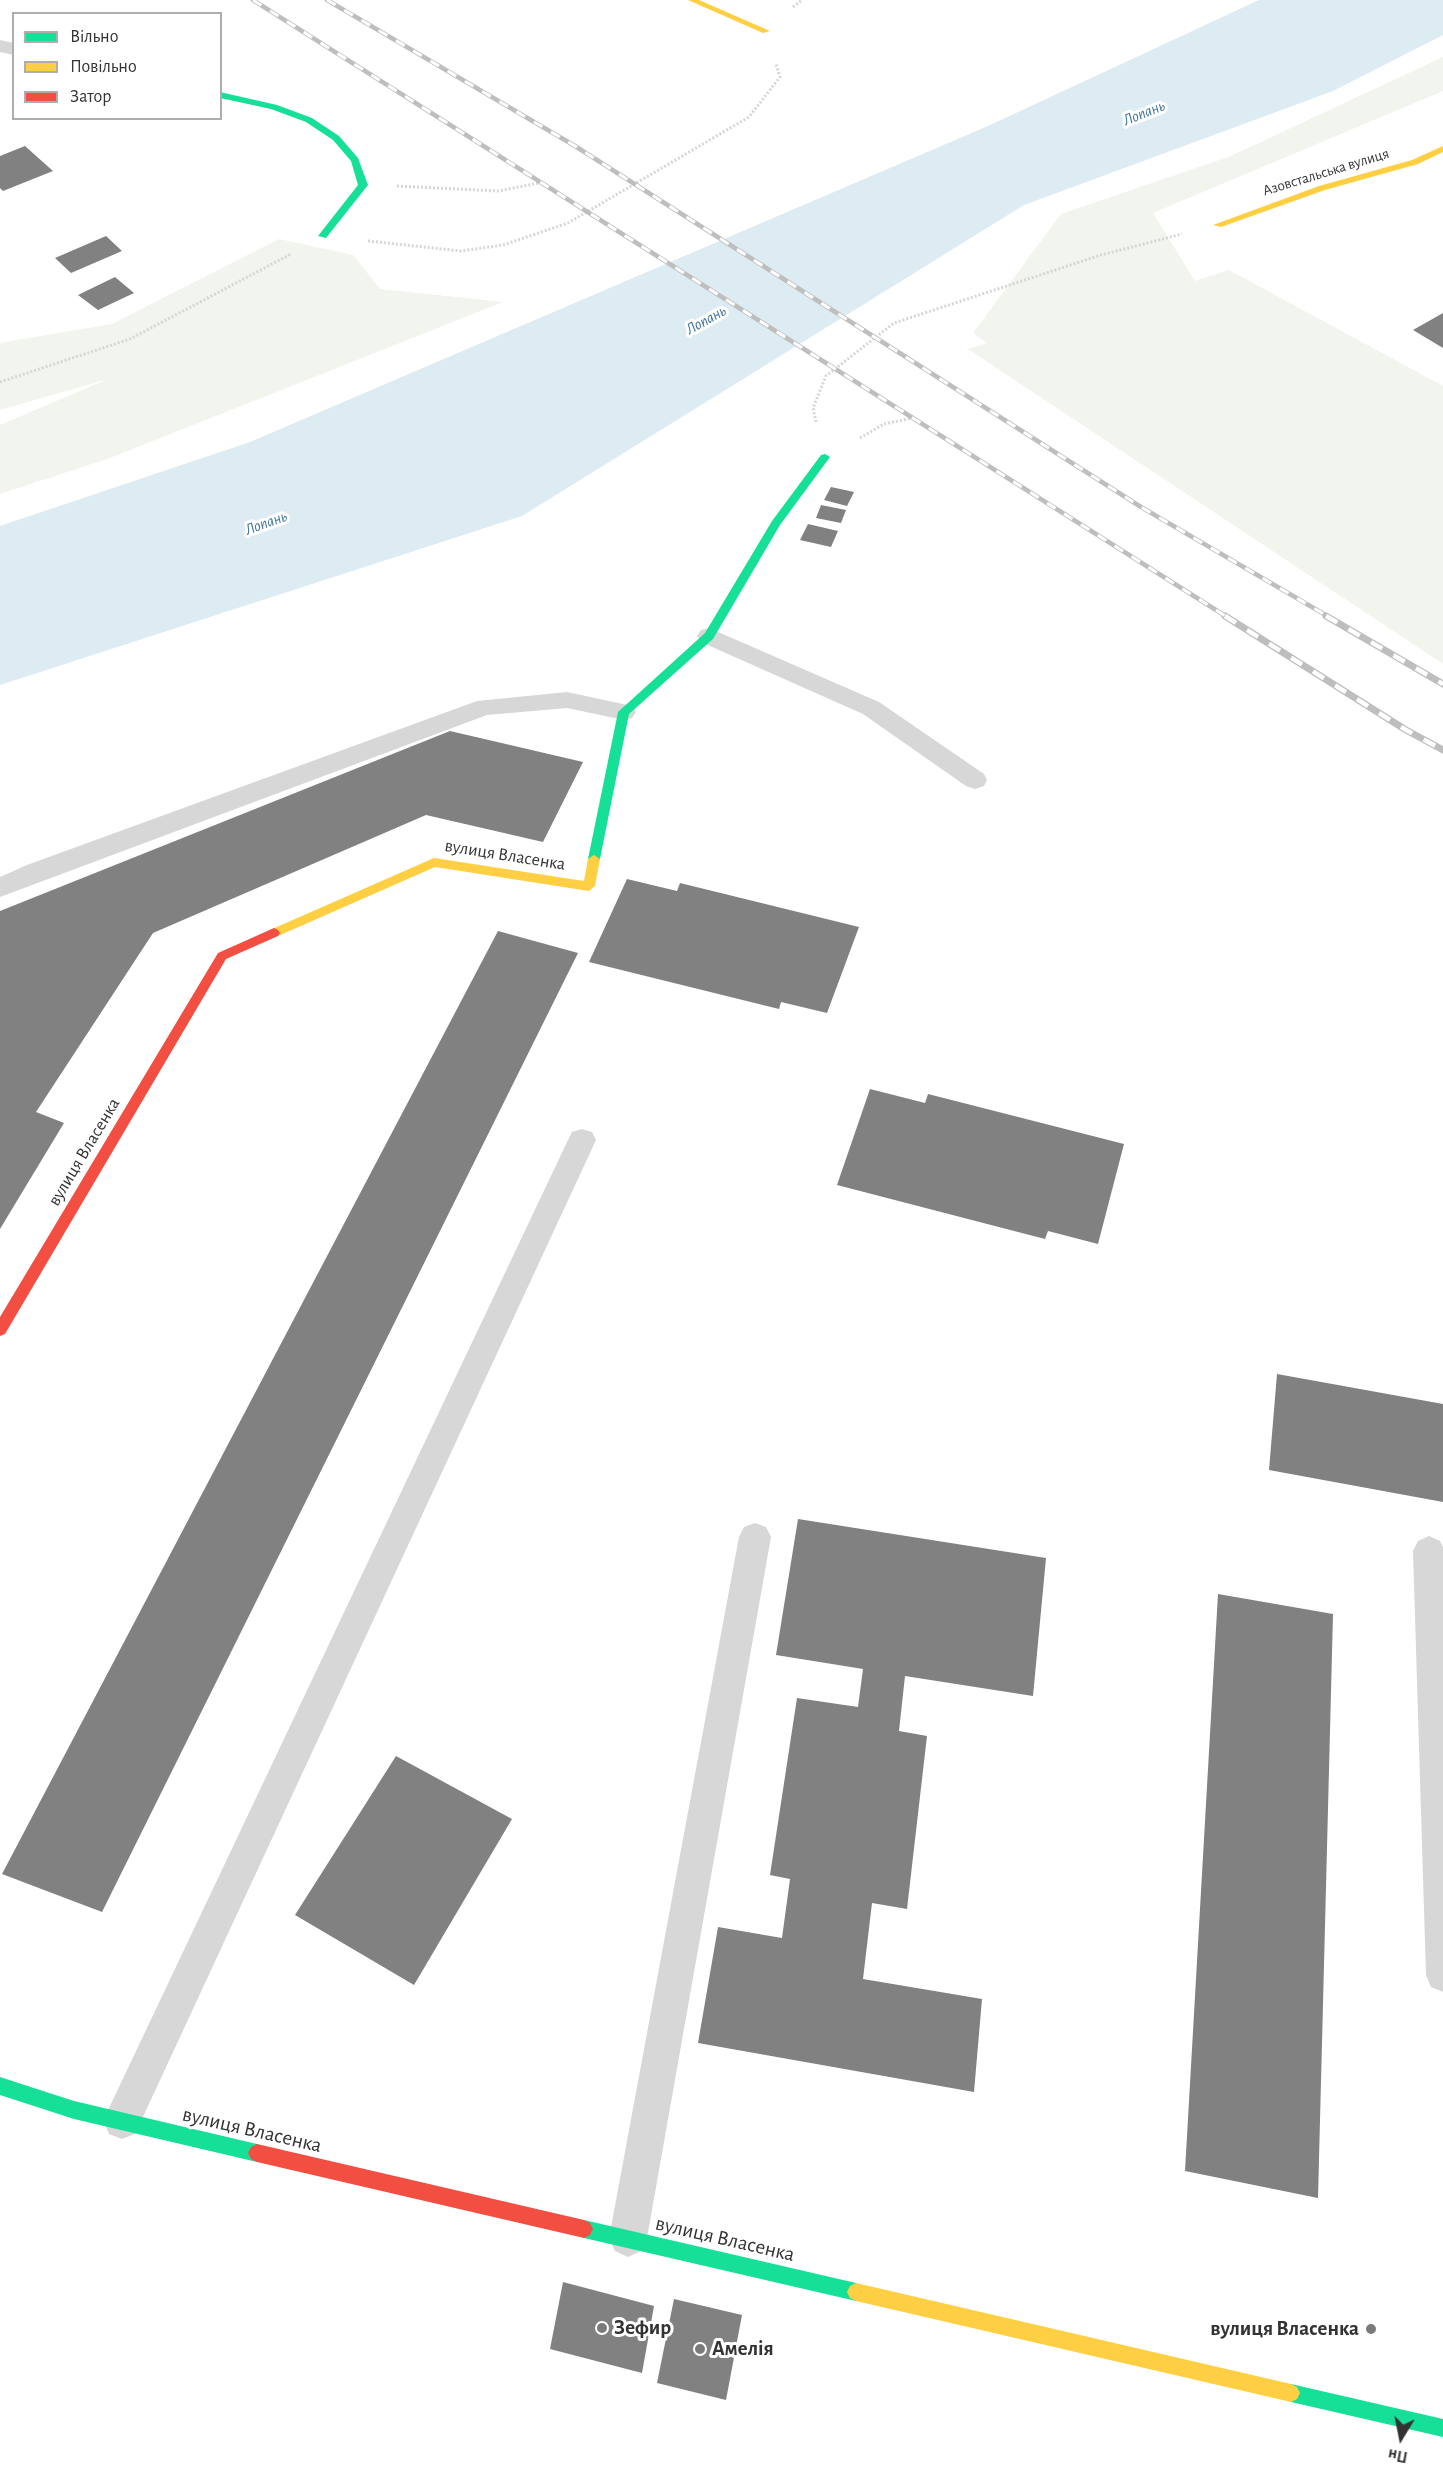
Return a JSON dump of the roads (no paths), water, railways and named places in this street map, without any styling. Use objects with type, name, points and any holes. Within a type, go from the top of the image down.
[{"type":"street","points":[[692,0],[766,32]]},
{"type":"street","points":[[222,95],[274,106],[309,120],[336,138],[355,160],[363,185],[323,236]]},
{"type":"street","name":"Азовстальська вулиця","points":[[1218,225],[1322,188],[1415,162],[1443,149]]},
{"type":"street","points":[[624,712],[709,636],[776,523],[825,458]]},
{"type":"street","name":"вулиця Власенка","points":[[0,1330],[222,956],[434,862],[589,886],[624,712]]},
{"type":"street","name":"вулиця Власенка","points":[[0,2086],[74,2110],[1443,2428]]},
{"type":"lane","points":[[709,636],[871,708],[975,780]]},
{"type":"lane","points":[[0,887],[484,707],[567,700],[624,712]]},
{"type":"lane","points":[[122,2121],[582,1140]]},
{"type":"lane","points":[[628,2238],[754,1537]]},
{"type":"lane","points":[[1429,1551],[1443,1975]]},
{"type":"water","name":"Лопань","points":[[1259,0],[1443,0],[1443,35],[1333,91],[1024,205],[522,516],[0,685],[0,526],[250,442],[988,126]]},
{"type":"railway","points":[[253,0],[1227,617]]},
{"type":"railway","points":[[327,0],[575,146],[1141,507],[1329,617]]},
{"type":"railway","points":[[1225,616],[1406,730],[1443,750]]},
{"type":"railway","points":[[1326,616],[1443,684]]},
{"type":"place","name":"Зефир","points":[[602,2328]]},
{"type":"place","name":"вулиця Власенка","points":[[1371,2329]]},
{"type":"place","name":"Амелія","points":[[700,2349]]}]
